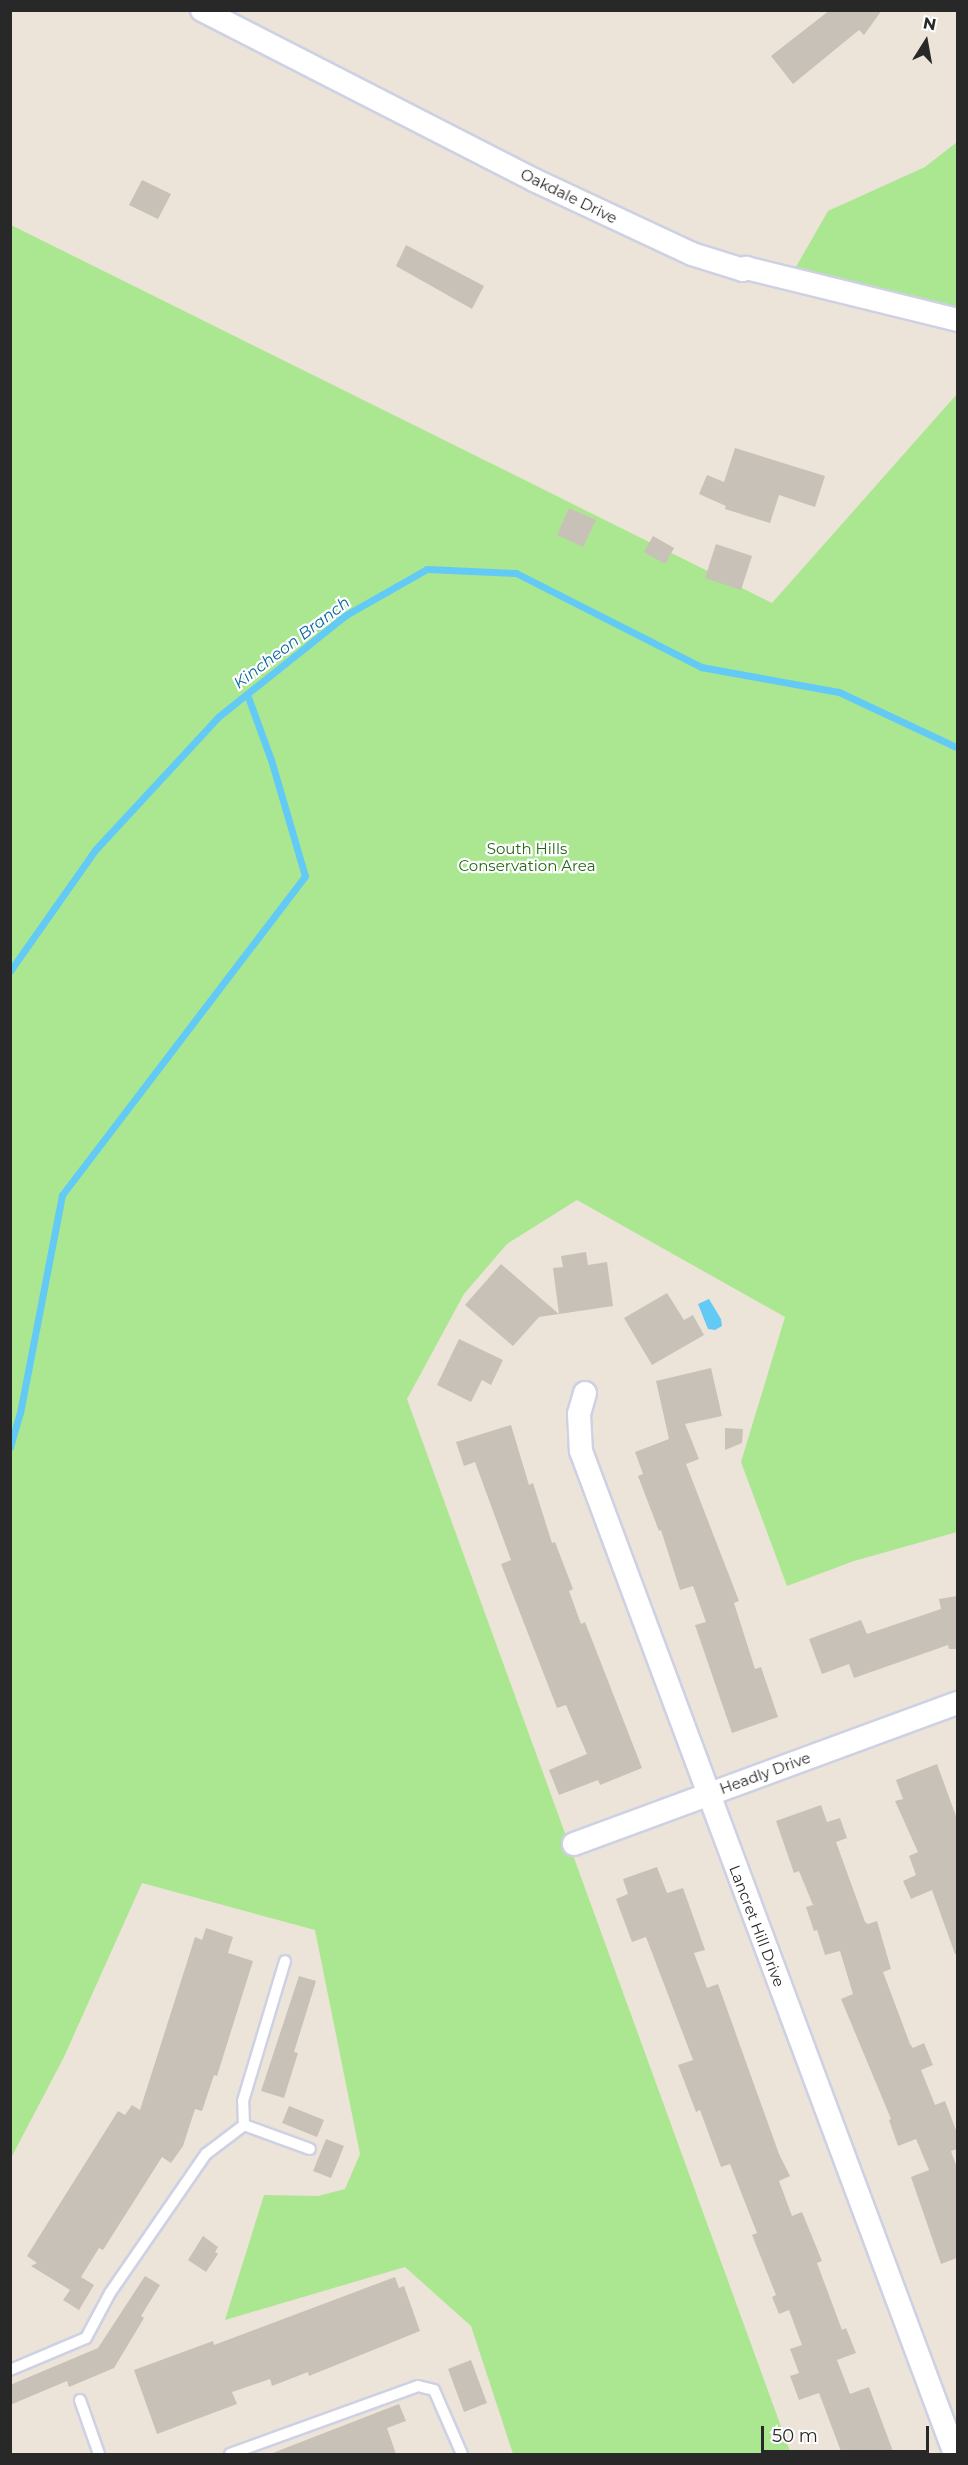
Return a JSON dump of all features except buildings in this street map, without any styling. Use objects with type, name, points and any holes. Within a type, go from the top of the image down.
[{"type":"street","name":"Oakdale Drive","points":[[202,10],[534,180],[692,254],[743,270],[746,268],[957,320]]},
{"type":"street","name":"Lancret Hill Drive","points":[[585,1394],[579,1414],[581,1451],[955,2454]]},
{"type":"street","name":"Headly Drive","points":[[574,1844],[957,1703]]},
{"type":"lane","points":[[244,2125],[243,2101],[285,1961]]},
{"type":"lane","points":[[244,2125],[310,2149]]},
{"type":"lane","points":[[10,2370],[86,2338],[110,2293],[206,2154],[244,2125]]},
{"type":"lane","points":[[230,2454],[418,2386],[434,2390],[462,2454]]},
{"type":"lane","points":[[80,2400],[99,2454]]},
{"type":"green space","points":[[957,142],[957,320],[789,279],[828,211],[925,167]]},
{"type":"green space","name":"South Hills Conservation Area","points":[[11,225],[772,603],[957,394],[957,1532],[854,1561],[787,1586],[741,1462],[785,1317],[577,1200],[507,1244],[464,1294],[407,1399],[791,2454],[513,2454],[471,2326],[405,2267],[225,2320],[264,2195],[318,2196],[345,2189],[360,2154],[315,1930],[142,1883],[64,2057],[11,2158]]},
{"type":"water","points":[[709,1299],[721,1319],[722,1326],[715,1330],[708,1329],[698,1304]]},
{"type":"waterway","name":"Kincheon Branch","points":[[10,971],[95,850],[218,717],[346,615],[427,569],[516,573],[701,667],[839,692],[958,748]]},
{"type":"waterway","points":[[10,1447],[20,1413],[62,1195],[305,876],[271,760],[247,694]]}]
